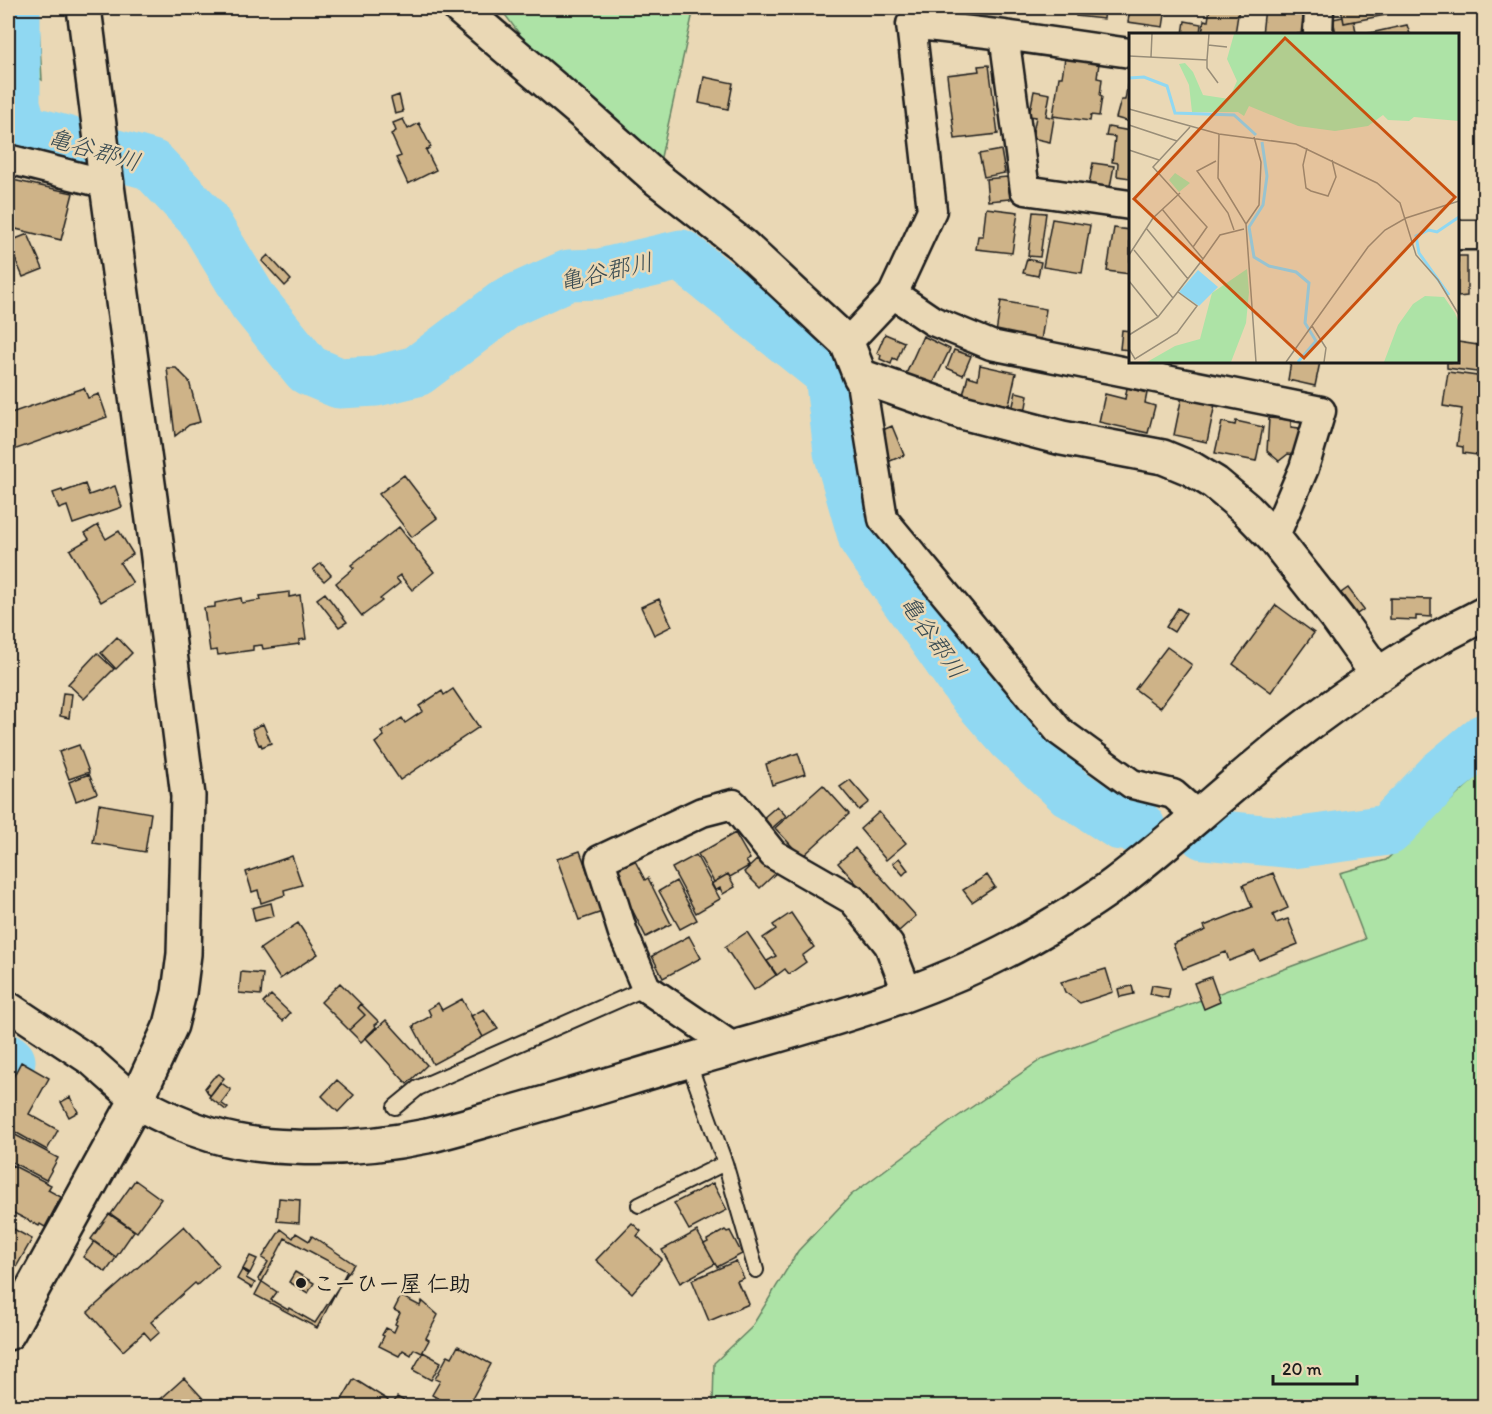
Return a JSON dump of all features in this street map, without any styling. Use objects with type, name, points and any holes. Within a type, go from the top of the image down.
[{"type":"street","points":[[8,1333],[136,1101],[171,1025],[179,993],[184,954],[188,796],[84,8]]},
{"type":"street","points":[[459,8],[656,178],[742,244],[847,343],[860,376],[883,519],[1059,731],[1132,784],[1173,794],[1198,816]]},
{"type":"street","points":[[1318,33],[1319,8]]},
{"type":"street","points":[[847,343],[893,294],[932,210],[910,16],[1004,35],[1129,53]]},
{"type":"street","points":[[1004,35],[1025,190],[1129,205]]},
{"type":"street","points":[[8,159],[105,170]]},
{"type":"street","points":[[1459,235],[1485,235]]},
{"type":"street","points":[[893,294],[933,321],[991,345],[1321,411],[1304,468],[1274,538]]},
{"type":"street","points":[[860,376],[962,412],[1062,438],[1162,457],[1192,469],[1215,483],[1274,538],[1378,675]]},
{"type":"street","points":[[8,1006],[91,1061],[136,1101],[186,1127],[233,1141],[294,1148],[365,1145],[395,1142],[454,1129],[793,1032],[908,994],[975,967],[1049,927],[1111,887],[1294,735],[1378,675],[1439,638],[1485,614]]},
{"type":"street","points":[[734,1048],[646,988],[623,933],[600,861],[702,812],[733,804],[773,854],[853,900],[889,945],[908,994]]},
{"type":"lane","points":[[395,1107],[418,1088],[646,988]]},
{"type":"lane","points":[[688,1061],[725,1162],[756,1270]]},
{"type":"lane","points":[[639,1205],[725,1162]]},
{"type":"green space","points":[[8,8],[38,8],[42,80],[8,55]]},
{"type":"green space","points":[[500,8],[694,8],[659,166],[547,71]]},
{"type":"green space","points":[[1484,770],[1484,1406],[713,1406],[714,1363],[751,1328],[798,1251],[851,1195],[947,1124],[1042,1059],[1365,939],[1340,873],[1386,860]]},
{"type":"building","points":[[1077,8],[1105,8],[1104,19],[1076,16]]},
{"type":"building","points":[[1130,8],[1166,8],[1163,27],[1128,22]]},
{"type":"building","points":[[1210,8],[1239,8],[1235,33],[1202,33],[1204,20],[1208,21]]},
{"type":"building","points":[[1265,8],[1304,8],[1301,33],[1262,33]]},
{"type":"building","points":[[1341,8],[1389,8],[1385,9],[1386,15],[1344,23]]},
{"type":"building","points":[[1343,17],[1344,23],[1354,21],[1356,32],[1336,33],[1333,19]]},
{"type":"building","points":[[1185,21],[1201,24],[1200,33],[1183,33]]},
{"type":"building","points":[[1407,25],[1410,33],[1371,33]]},
{"type":"building","points":[[1065,58],[1099,63],[1097,78],[1102,79],[1100,96],[1102,97],[1099,116],[1091,115],[1090,121],[1053,116],[1059,77],[1062,77]]},
{"type":"building","points":[[989,65],[998,134],[955,139],[947,75],[979,71],[978,66]]},
{"type":"building","points":[[1129,76],[1129,122],[1116,118],[1121,100],[1125,100]]},
{"type":"building","points":[[704,77],[733,83],[728,109],[699,103]]},
{"type":"building","points":[[1034,91],[1050,94],[1046,116],[1054,118],[1050,142],[1032,138],[1036,117],[1029,116]]},
{"type":"building","points":[[399,95],[403,112],[395,114],[391,98]]},
{"type":"building","points":[[403,119],[408,129],[419,123],[431,147],[426,150],[436,170],[408,184],[396,158],[401,156],[391,134],[396,131],[393,123]]},
{"type":"building","points":[[1108,127],[1129,131],[1129,178],[1117,176],[1118,163],[1112,162],[1115,137],[1106,136]]},
{"type":"building","points":[[1001,150],[1005,173],[984,177],[979,154]]},
{"type":"building","points":[[1093,163],[1114,166],[1110,187],[1089,184]]},
{"type":"building","points":[[1007,177],[1010,199],[988,201],[986,179]]},
{"type":"building","points":[[8,179],[73,193],[61,240],[16,229],[8,216]]},
{"type":"building","points":[[986,208],[1018,212],[1012,253],[976,249],[978,236],[983,236]]},
{"type":"building","points":[[1033,212],[1046,213],[1040,257],[1028,256]]},
{"type":"building","points":[[1052,219],[1090,225],[1082,273],[1043,267]]},
{"type":"building","points":[[1114,228],[1129,230],[1129,274],[1107,271]]},
{"type":"building","points":[[28,234],[43,269],[23,277],[8,242]]},
{"type":"building","points":[[268,255],[291,280],[285,286],[262,261]]},
{"type":"building","points":[[1459,256],[1467,256],[1467,296],[1459,297]]},
{"type":"building","points":[[1027,259],[1041,262],[1038,276],[1023,273]]},
{"type":"building","points":[[1482,260],[1484,260],[1484,307],[1480,307],[1481,284],[1477,283],[1477,273],[1482,273]]},
{"type":"building","points":[[1001,301],[1046,309],[1041,340],[996,333]]},
{"type":"building","points":[[1122,330],[1129,331],[1129,350],[1120,349]]},
{"type":"building","points":[[885,334],[904,342],[897,360],[893,358],[891,364],[880,359],[881,355],[877,353]]},
{"type":"building","points":[[923,336],[950,349],[932,386],[906,374]]},
{"type":"building","points":[[1459,342],[1484,346],[1484,373],[1447,368],[1447,363],[1459,363]]},
{"type":"building","points":[[954,350],[971,356],[963,375],[947,368]]},
{"type":"building","points":[[1291,363],[1320,363],[1315,386],[1288,380]]},
{"type":"building","points":[[980,365],[1016,373],[1009,405],[963,395],[968,376],[978,379]]},
{"type":"building","points":[[167,368],[176,368],[189,381],[200,422],[189,425],[175,436]]},
{"type":"building","points":[[1448,372],[1484,377],[1484,456],[1463,453],[1463,447],[1457,446],[1462,409],[1443,406]]},
{"type":"building","points":[[84,388],[88,398],[99,394],[107,417],[8,452],[8,414]]},
{"type":"building","points":[[1127,388],[1147,393],[1145,403],[1155,406],[1148,433],[1099,422],[1105,394],[1125,399]]},
{"type":"building","points":[[1016,392],[1028,395],[1025,413],[1012,410]]},
{"type":"building","points":[[1182,396],[1215,404],[1207,442],[1174,435]]},
{"type":"building","points":[[1269,418],[1291,420],[1291,427],[1299,428],[1297,455],[1288,454],[1279,461],[1267,451]]},
{"type":"building","points":[[1236,421],[1263,427],[1256,461],[1215,453],[1222,422],[1235,425]]},
{"type":"building","points":[[892,426],[904,455],[888,462],[876,433]]},
{"type":"building","points":[[404,475],[437,518],[412,537],[379,494]]},
{"type":"building","points":[[85,484],[89,495],[115,486],[122,507],[73,524],[67,506],[59,509],[53,493]]},
{"type":"building","points":[[98,525],[106,539],[119,531],[133,554],[120,563],[133,583],[101,602],[70,550],[89,539],[85,533]]},
{"type":"building","points":[[399,527],[434,572],[412,590],[400,575],[396,578],[400,583],[362,616],[336,583],[354,568],[351,565]]},
{"type":"building","points":[[321,563],[331,575],[324,581],[313,570]]},
{"type":"building","points":[[1348,588],[1364,609],[1357,614],[1341,593]]},
{"type":"building","points":[[289,592],[289,597],[300,595],[306,639],[299,640],[299,644],[263,649],[262,645],[253,646],[253,650],[218,655],[217,650],[210,651],[204,608],[215,607],[215,603],[241,598],[242,603],[261,600],[260,596]]},
{"type":"building","points":[[325,593],[347,622],[339,627],[317,599]]},
{"type":"building","points":[[1390,598],[1431,599],[1431,617],[1416,616],[1416,620],[1390,619]]},
{"type":"building","points":[[659,599],[672,626],[654,635],[641,607]]},
{"type":"building","points":[[1276,605],[1314,633],[1271,692],[1233,664]]},
{"type":"building","points":[[1178,608],[1186,613],[1174,632],[1166,627]]},
{"type":"building","points":[[117,637],[132,653],[116,669],[101,653]]},
{"type":"building","points":[[1167,647],[1192,665],[1160,708],[1135,689]]},
{"type":"building","points":[[97,653],[114,669],[84,699],[68,684]]},
{"type":"building","points":[[453,689],[479,727],[400,780],[375,743],[384,736],[381,732],[402,718],[405,723],[423,711],[419,706],[442,691],[444,695]]},
{"type":"building","points":[[63,693],[72,694],[69,718],[60,716]]},
{"type":"building","points":[[263,724],[271,743],[262,747],[252,729]]},
{"type":"building","points":[[79,745],[89,772],[69,779],[59,752]]},
{"type":"building","points":[[798,753],[805,774],[772,785],[766,764]]},
{"type":"building","points":[[89,774],[97,793],[76,801],[69,782]]},
{"type":"building","points":[[850,780],[869,802],[859,810],[840,787]]},
{"type":"building","points":[[823,785],[849,814],[802,857],[775,828]]},
{"type":"building","points":[[99,804],[151,813],[145,852],[93,843]]},
{"type":"building","points":[[777,806],[786,816],[771,829],[762,819]]},
{"type":"building","points":[[879,812],[906,843],[886,860],[860,829]]},
{"type":"building","points":[[735,833],[750,859],[746,861],[749,866],[730,877],[728,874],[714,882],[698,854]]},
{"type":"building","points":[[855,848],[916,916],[899,931],[838,863]]},
{"type":"building","points":[[580,851],[602,912],[579,920],[557,859]]},
{"type":"building","points":[[696,855],[720,899],[696,913],[672,868]]},
{"type":"building","points":[[292,856],[302,885],[284,890],[285,895],[261,903],[258,890],[252,892],[246,872]]},
{"type":"building","points":[[761,856],[777,872],[760,888],[744,872]]},
{"type":"building","points":[[633,857],[645,880],[648,878],[671,924],[646,937],[611,868]]},
{"type":"building","points":[[899,858],[908,870],[903,875],[893,863]]},
{"type":"building","points":[[1273,873],[1288,908],[1273,915],[1276,923],[1288,919],[1298,944],[1259,960],[1255,951],[1229,961],[1226,952],[1183,969],[1173,944],[1206,930],[1204,926],[1252,907],[1243,885]]},
{"type":"building","points":[[728,874],[735,887],[723,894],[720,888],[715,891],[711,884]]},
{"type":"building","points":[[987,875],[995,887],[972,902],[963,890]]},
{"type":"building","points":[[676,881],[697,920],[680,929],[659,891]]},
{"type":"building","points":[[271,903],[274,916],[255,921],[252,908]]},
{"type":"building","points":[[791,913],[814,947],[802,956],[806,962],[789,974],[785,969],[777,975],[767,961],[776,956],[763,938],[776,929],[773,925]]},
{"type":"building","points":[[298,923],[318,954],[280,979],[260,949]]},
{"type":"building","points":[[747,932],[776,975],[754,990],[725,947]]},
{"type":"building","points":[[689,936],[701,958],[663,978],[652,956]]},
{"type":"building","points":[[1106,969],[1113,992],[1080,1003],[1065,992],[1061,982]]},
{"type":"building","points":[[241,972],[263,974],[261,995],[239,993]]},
{"type":"building","points":[[1211,977],[1220,1002],[1204,1009],[1194,983]]},
{"type":"building","points":[[340,983],[361,1004],[358,1008],[365,1015],[349,1030],[321,1002]]},
{"type":"building","points":[[1152,985],[1170,988],[1168,998],[1150,994]]},
{"type":"building","points":[[1132,986],[1134,994],[1120,997],[1118,989]]},
{"type":"building","points":[[271,995],[290,1013],[283,1021],[263,1003]]},
{"type":"building","points":[[462,999],[483,1037],[433,1064],[413,1026],[431,1016],[428,1009],[438,1003],[442,1010]]},
{"type":"building","points":[[361,1004],[379,1022],[361,1042],[349,1030],[365,1015],[358,1008]]},
{"type":"building","points":[[484,1009],[498,1029],[483,1037],[471,1016]]},
{"type":"building","points":[[386,1020],[427,1065],[407,1084],[366,1038]]},
{"type":"building","points":[[21,1062],[49,1078],[29,1114],[58,1130],[47,1150],[8,1128],[8,1087]]},
{"type":"building","points":[[219,1074],[224,1078],[210,1096],[205,1088]]},
{"type":"building","points":[[337,1080],[354,1095],[338,1112],[322,1096]]},
{"type":"building","points":[[220,1082],[231,1090],[221,1103],[228,1108],[226,1110],[209,1097]]},
{"type":"building","points":[[70,1097],[78,1112],[69,1117],[61,1102]]},
{"type":"building","points":[[8,1131],[58,1158],[46,1180],[8,1160]]},
{"type":"building","points":[[12,1165],[51,1185],[48,1190],[61,1197],[45,1227],[8,1210],[8,1174]]},
{"type":"building","points":[[135,1180],[161,1199],[137,1232],[111,1214]]},
{"type":"building","points":[[713,1183],[727,1210],[689,1230],[674,1203]]},
{"type":"building","points":[[279,1198],[300,1200],[299,1223],[277,1221]]},
{"type":"building","points":[[109,1214],[134,1231],[116,1257],[91,1239]]},
{"type":"building","points":[[632,1223],[641,1231],[637,1236],[662,1259],[632,1293],[596,1260]]},
{"type":"building","points":[[8,1226],[32,1239],[11,1276],[8,1275]]},
{"type":"building","points":[[184,1226],[219,1265],[151,1322],[160,1332],[151,1340],[144,1332],[123,1351],[88,1312]]},
{"type":"building","name":"こーひー屋 仁助","points":[[281,1229],[293,1238],[296,1233],[309,1241],[312,1236],[354,1264],[315,1323],[271,1300],[277,1292],[258,1279],[268,1262],[262,1258]],"holes":[[[295,1272],[314,1283],[308,1293],[289,1282]]]},
{"type":"building","points":[[725,1230],[730,1231],[742,1254],[717,1267],[704,1244]]},
{"type":"building","points":[[697,1231],[715,1264],[680,1283],[662,1250]]},
{"type":"building","name":"こーひー屋 仁助","points":[[285,1238],[347,1271],[317,1328],[255,1295]]},
{"type":"building","points":[[94,1242],[116,1258],[106,1272],[83,1257]]},
{"type":"building","points":[[250,1256],[257,1259],[250,1273],[243,1269]]},
{"type":"building","points":[[736,1261],[744,1278],[737,1281],[749,1304],[709,1321],[692,1280]]},
{"type":"building","points":[[242,1270],[249,1274],[246,1278],[255,1283],[252,1288],[237,1279]]},
{"type":"building","points":[[401,1296],[420,1306],[422,1301],[438,1315],[426,1338],[429,1340],[422,1353],[414,1349],[411,1355],[403,1350],[399,1356],[379,1346],[386,1328],[394,1332],[400,1313],[394,1310]]},
{"type":"building","points":[[458,1346],[491,1364],[468,1406],[447,1406],[448,1404],[432,1395],[440,1381],[435,1379],[448,1355],[452,1357]]},
{"type":"building","points":[[423,1352],[441,1362],[431,1380],[413,1370]]},
{"type":"building","points":[[184,1378],[210,1406],[153,1406]]},
{"type":"building","points":[[354,1379],[388,1400],[385,1406],[338,1406]]},
{"type":"building","points":[[397,1397],[413,1406],[392,1406]]},
{"type":"waterway","name":"亀谷郡川","points":[[15,8],[15,104],[22,129],[152,165],[203,219],[254,303],[308,370],[339,383],[376,381],[417,371],[507,303],[569,275],[600,274],[681,255],[830,374],[839,452],[864,539],[970,690],[1012,738],[1070,792],[1120,825],[1140,827]]},
{"type":"waterway","name":"亀谷郡川","points":[[1204,834],[1293,843],[1388,830],[1442,774],[1484,739]]},
{"type":"waterway","points":[[8,1059],[10,1061],[8,1065]]},
{"type":"place","name":"こーひー屋 仁助","points":[[301,1283]]}]
